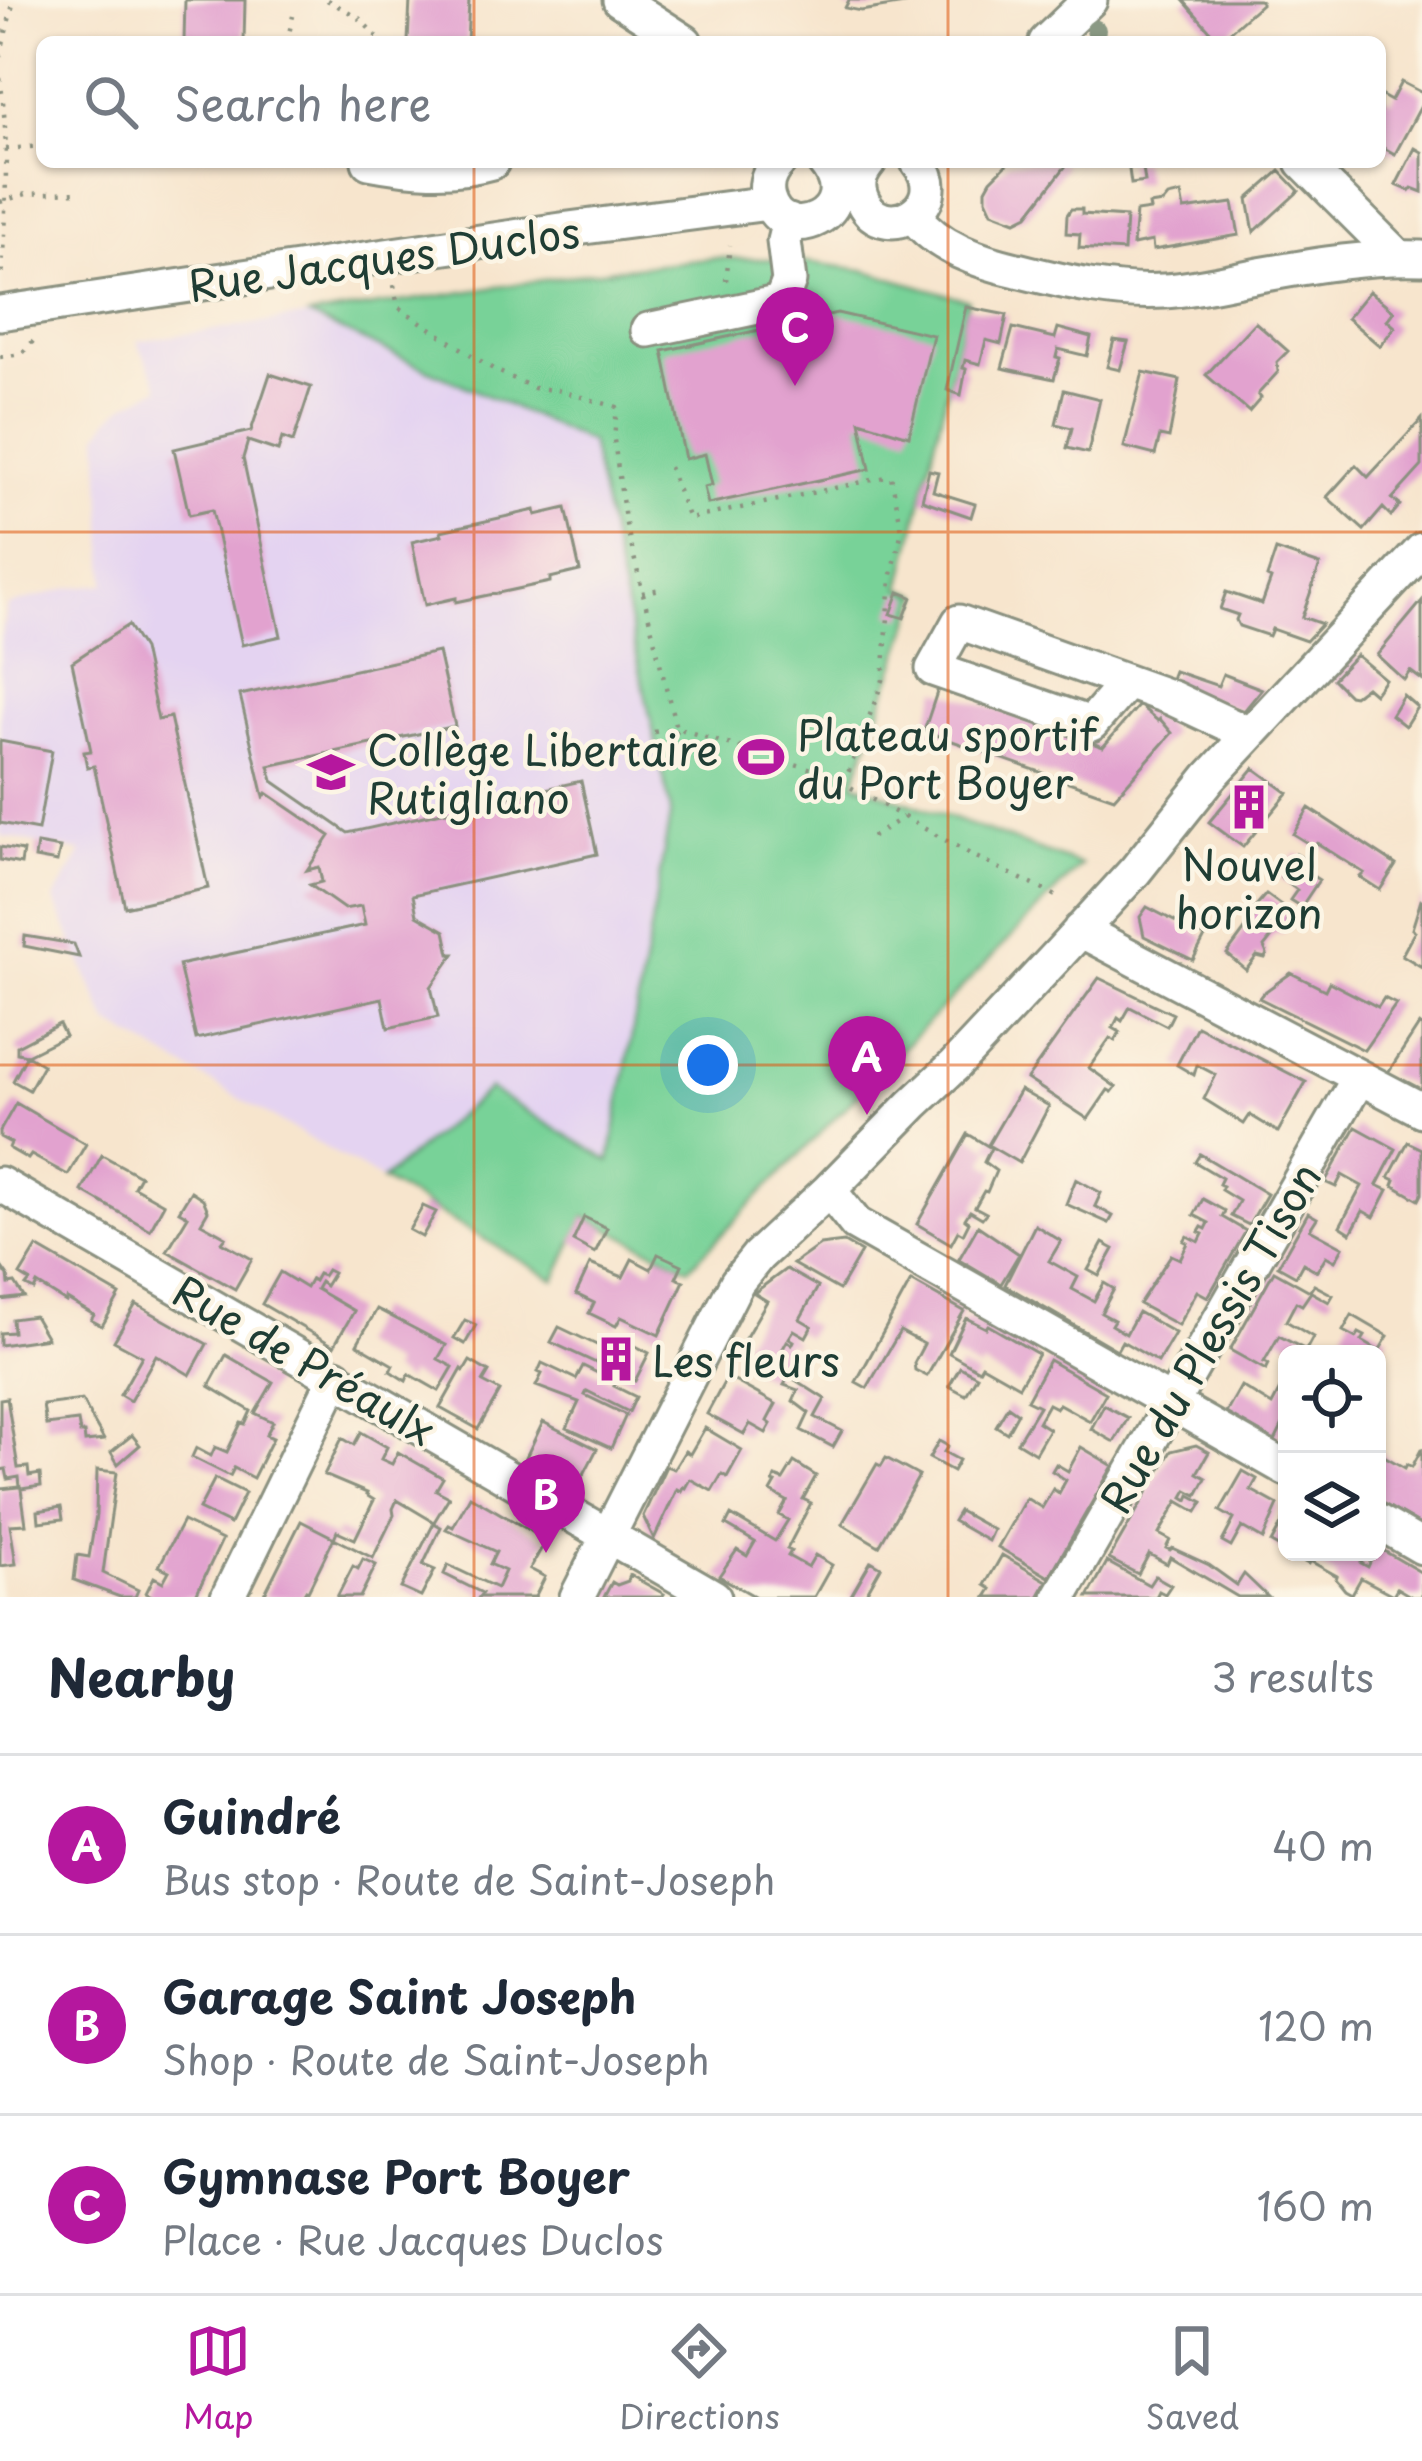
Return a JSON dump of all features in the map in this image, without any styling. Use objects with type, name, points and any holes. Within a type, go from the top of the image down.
[{"type":"street","points":[[620,0],[676,36]]},
{"type":"street","points":[[1052,36],[1090,0]]},
{"type":"street","points":[[408,168],[461,168]]},
{"type":"street","points":[[648,330],[781,302],[789,281],[779,212],[767,180],[775,168]]},
{"type":"street","points":[[826,213],[836,194],[828,168]]},
{"type":"street","points":[[865,168],[859,190],[868,210]]},
{"type":"street","points":[[922,168],[928,191],[913,215],[936,238],[996,265],[1058,281],[1162,292],[1322,265],[1410,258]]},
{"type":"street","points":[[1310,168],[1410,258]]},
{"type":"street","name":"Rue Jacques Duclos","points":[[0,313],[561,230],[779,212],[806,224],[846,209],[868,210],[887,220],[913,215]]},
{"type":"street","points":[[578,1597],[737,1282],[758,1256],[955,1065],[1117,891],[1210,777],[1422,550]]},
{"type":"street","points":[[1127,682],[1090,724],[933,669],[959,622],[1172,698],[1249,734]]},
{"type":"street","points":[[1080,930],[1422,1110]]},
{"type":"street","name":"Rue du Plessis Tison","points":[[1060,1597],[1359,1078]]},
{"type":"street","name":"Rue de Préaulx","points":[[0,1184],[714,1597]]},
{"type":"street","points":[[829,1190],[856,1224],[1278,1464]]},
{"type":"street","points":[[228,1597],[336,1376]]},
{"type":"street","points":[[1386,1526],[1422,1547]]},
{"type":"path","points":[[0,56],[14,0]]},
{"type":"path","points":[[327,0],[358,17],[376,36]]},
{"type":"path","points":[[288,36],[293,16]]},
{"type":"path","points":[[0,78],[5,111],[2,276]]},
{"type":"path","points":[[5,149],[36,146]]},
{"type":"path","points":[[3,202],[26,194],[78,192]]},
{"type":"path","points":[[393,278],[398,307],[493,369],[534,388],[617,407],[614,440],[625,520],[676,728],[671,766],[694,770]]},
{"type":"path","points":[[0,357],[22,354],[43,334]]},
{"type":"path","points":[[669,466],[689,519],[891,476],[902,530],[891,579],[883,680],[844,784]]},
{"type":"path","points":[[642,593],[660,590]]},
{"type":"path","points":[[654,731],[676,728],[825,773],[1058,897]]},
{"type":"path","points":[[872,837],[903,818]]},
{"type":"shaded area","name":"Collège Libertaire Rutigliano","points":[[309,316],[590,442],[671,812],[610,1162],[489,1089],[382,1180],[108,1023],[54,899],[82,852],[0,836],[0,642],[7,606],[72,587],[106,584],[99,435],[125,405],[160,388],[137,341]]},
{"type":"green space","name":"Plateau sportif du Port Boyer","points":[[717,258],[792,260],[863,270],[968,300],[901,588],[920,595],[854,783],[1081,865],[689,1268],[585,1217],[555,1280],[382,1180],[489,1089],[610,1161],[671,811],[590,442],[309,316]]},
{"type":"building","points":[[185,0],[245,0],[244,36],[184,36]]},
{"type":"building","points":[[410,0],[469,0],[467,36],[408,36]]},
{"type":"building","points":[[849,0],[917,2],[861,11],[845,8]]},
{"type":"building","points":[[1183,0],[1262,3],[1225,36],[1215,36]]},
{"type":"building","points":[[1401,82],[1422,93],[1422,104],[1395,154],[1386,149],[1386,98],[1391,101]]},
{"type":"building","points":[[1415,148],[1422,152],[1422,192],[1396,185]]},
{"type":"building","points":[[1003,168],[1064,168],[1028,215],[1016,221],[992,212],[986,199],[991,180]]},
{"type":"building","points":[[1129,168],[1143,168],[1145,182],[1131,184]]},
{"type":"building","points":[[1280,171],[1299,191],[1254,232],[1248,199]]},
{"type":"building","points":[[1181,194],[1184,210],[1233,203],[1239,235],[1153,250],[1152,241],[1133,245],[1136,212]]},
{"type":"building","points":[[1071,209],[1126,217],[1124,251],[1079,248],[1080,234],[1066,233]]},
{"type":"building","points":[[1369,291],[1394,311],[1387,320],[1395,327],[1380,346],[1347,318]]},
{"type":"building","points":[[966,307],[1007,315],[1001,344],[986,340],[980,364],[965,360],[961,395],[947,390]]},
{"type":"building","points":[[837,313],[933,335],[909,436],[860,421],[870,469],[708,504],[704,487],[712,485],[705,454],[685,459],[663,351]]},
{"type":"building","points":[[1255,322],[1288,351],[1249,412],[1206,375]]},
{"type":"building","points":[[1013,328],[1055,338],[1058,328],[1091,337],[1087,356],[1058,349],[1054,379],[1002,368]]},
{"type":"building","points":[[1114,340],[1128,342],[1120,370],[1107,367]]},
{"type":"building","points":[[1143,372],[1180,380],[1169,438],[1160,436],[1155,455],[1124,447]]},
{"type":"building","points":[[270,374],[311,387],[293,442],[282,438],[278,451],[248,441],[243,458],[281,636],[242,645],[212,510],[189,515],[174,449],[251,431]]},
{"type":"building","points":[[1064,390],[1100,399],[1088,453],[1067,448],[1072,428],[1056,424]]},
{"type":"building","points":[[1422,419],[1422,466],[1392,499],[1400,505],[1391,516],[1383,508],[1364,530],[1327,497],[1356,465],[1368,477]]},
{"type":"building","points":[[929,470],[938,472],[933,491],[975,504],[971,517],[922,500]]},
{"type":"building","points":[[566,508],[580,571],[550,578],[550,582],[425,605],[412,542],[535,510],[536,515]]},
{"type":"building","points":[[1276,550],[1320,565],[1302,617],[1322,624],[1306,641],[1272,629],[1269,636],[1239,626],[1238,615],[1220,609],[1226,592],[1262,604]]},
{"type":"building","points":[[899,592],[912,597],[904,618],[891,614]]},
{"type":"building","points":[[1422,601],[1422,680],[1410,671],[1404,680],[1377,655]]},
{"type":"building","points":[[128,625],[143,649],[158,720],[170,717],[208,888],[125,907],[94,766],[87,767],[84,752],[91,751],[72,662]]},
{"type":"building","points":[[438,652],[455,726],[269,766],[273,781],[348,833],[581,781],[597,854],[413,895],[417,915],[445,931],[450,954],[454,954],[431,987],[438,1017],[388,1028],[382,998],[196,1039],[179,965],[365,925],[361,906],[344,909],[310,885],[322,882],[319,867],[307,870],[330,836],[267,793],[264,797],[240,695]]},
{"type":"building","points":[[1356,655],[1385,679],[1374,694],[1366,687],[1349,695],[1333,679]]},
{"type":"building","points":[[1174,671],[1218,686],[1223,674],[1262,689],[1244,711],[1169,684]]},
{"type":"building","points":[[938,689],[1103,747],[1139,705],[1172,733],[1114,798],[924,731]]},
{"type":"building","points":[[1403,695],[1417,707],[1405,726],[1391,715]]},
{"type":"building","points":[[0,741],[52,751],[38,830],[0,823]]},
{"type":"building","name":"Nouvel horizon","points":[[1254,768],[1288,793],[1243,847],[1209,822]]},
{"type":"building","points":[[1309,808],[1396,865],[1380,890],[1360,877],[1364,873],[1317,843],[1314,847],[1293,834]]},
{"type":"building","points":[[37,844],[60,848],[57,862],[35,858]]},
{"type":"building","points":[[0,847],[23,851],[21,864],[0,860]]},
{"type":"building","points":[[1296,854],[1309,862],[1303,870],[1319,880],[1301,907],[1290,900],[1297,890],[1281,878]]},
{"type":"building","points":[[1266,894],[1281,905],[1288,926],[1264,947],[1265,958],[1257,956],[1246,970],[1227,954]]},
{"type":"building","points":[[1421,900],[1422,967],[1402,955],[1415,931]]},
{"type":"building","points":[[1147,907],[1205,937],[1193,960],[1144,936],[1140,917]]},
{"type":"building","points":[[25,936],[74,944],[79,957],[24,946]]},
{"type":"building","points":[[1291,973],[1325,990],[1329,982],[1378,1007],[1384,998],[1396,1004],[1364,1050],[1259,998]]},
{"type":"building","points":[[1099,978],[1173,1014],[1167,1026],[1130,1007],[1122,1021],[1118,1018],[1113,1028],[1120,1032],[1115,1041],[1110,1038],[1089,1068],[1116,1087],[1108,1090],[1088,1119],[1027,1079]]},
{"type":"building","points":[[59,1024],[65,1036],[27,1055],[17,1053],[17,1046]]},
{"type":"building","points":[[1197,1026],[1306,1082],[1278,1132],[1250,1115],[1244,1124],[1204,1099],[1216,1075],[1197,1065],[1194,1075],[1177,1065]]},
{"type":"building","points":[[1422,1026],[1422,1091],[1387,1074]]},
{"type":"building","points":[[27,1055],[43,1065],[29,1090],[13,1081]]},
{"type":"building","points":[[1020,1090],[1049,1106],[1019,1163],[988,1145]]},
{"type":"building","points":[[16,1103],[86,1144],[68,1175],[31,1155],[28,1159],[0,1137]]},
{"type":"building","points":[[1356,1127],[1396,1149],[1377,1185],[1388,1190],[1374,1217],[1363,1211],[1351,1233],[1340,1226],[1362,1186],[1342,1175],[1336,1187],[1325,1182]]},
{"type":"building","points":[[968,1134],[991,1148],[984,1162],[996,1171],[975,1207],[986,1213],[982,1218],[970,1211],[963,1234],[958,1231],[951,1244],[917,1224]]},
{"type":"building","points":[[1408,1142],[1422,1149],[1419,1200],[1393,1185],[1395,1180],[1389,1177]]},
{"type":"building","points":[[1200,1154],[1267,1194],[1249,1225],[1231,1216],[1239,1201],[1221,1190],[1222,1178],[1195,1162]]},
{"type":"building","points":[[102,1155],[140,1176],[134,1187],[164,1204],[150,1230],[82,1191]]},
{"type":"building","points":[[1076,1179],[1101,1193],[1095,1206],[1113,1216],[1109,1223],[1066,1204]]},
{"type":"building","points":[[191,1191],[203,1199],[208,1211],[201,1223],[252,1259],[235,1289],[167,1251],[188,1216],[179,1211]]},
{"type":"building","points":[[1203,1199],[1246,1231],[1208,1297],[1197,1291],[1178,1325],[1139,1304],[1171,1255],[1180,1259],[1187,1236],[1199,1242],[1203,1234],[1199,1232],[1209,1223],[1194,1215]]},
{"type":"building","points":[[423,1206],[436,1212],[422,1237],[409,1230]]},
{"type":"building","points":[[1308,1213],[1317,1218],[1310,1229],[1343,1247],[1335,1261],[1326,1256],[1317,1271],[1303,1263],[1296,1276],[1278,1266]]},
{"type":"building","points":[[584,1217],[607,1228],[595,1253],[573,1241]]},
{"type":"building","points":[[1035,1225],[1061,1241],[1049,1261],[1078,1277],[1072,1289],[1094,1301],[1104,1283],[1114,1289],[1101,1313],[1114,1320],[1111,1325],[1126,1334],[1138,1312],[1175,1333],[1158,1362],[1122,1341],[1117,1350],[1005,1285]]},
{"type":"building","points":[[978,1226],[1019,1254],[1001,1284],[959,1259]]},
{"type":"building","points":[[844,1242],[861,1252],[839,1290],[793,1264],[820,1245]]},
{"type":"building","points":[[1103,1243],[1114,1249],[1099,1276],[1088,1270]]},
{"type":"building","points":[[37,1247],[120,1295],[102,1326],[91,1320],[94,1315],[67,1299],[37,1284],[34,1290],[26,1286],[30,1281],[20,1275]]},
{"type":"building","points":[[658,1254],[682,1265],[676,1278],[684,1281],[659,1335],[621,1317],[616,1326],[589,1313],[594,1303],[576,1294],[590,1264],[623,1277],[632,1259],[651,1269]]},
{"type":"building","points":[[0,1265],[9,1284],[15,1283],[24,1297],[0,1300]]},
{"type":"building","points":[[786,1269],[818,1287],[800,1319],[812,1326],[806,1337],[794,1330],[789,1338],[794,1341],[792,1345],[787,1341],[770,1379],[733,1359],[767,1301],[754,1293]]},
{"type":"building","points":[[327,1270],[333,1273],[325,1286],[320,1282],[316,1289],[354,1311],[334,1346],[262,1304],[280,1272],[306,1288]]},
{"type":"building","points":[[1274,1271],[1310,1291],[1314,1285],[1333,1295],[1329,1302],[1311,1292],[1302,1305],[1296,1302],[1286,1321],[1313,1337],[1309,1345],[1296,1345],[1279,1336],[1264,1362],[1269,1364],[1266,1370],[1230,1350]]},
{"type":"building","points":[[911,1281],[964,1311],[927,1376],[915,1370],[914,1363],[924,1344],[900,1331],[867,1388],[856,1382]]},
{"type":"building","points":[[136,1304],[207,1344],[190,1375],[156,1355],[130,1401],[120,1395],[142,1356],[114,1341]]},
{"type":"building","points":[[377,1309],[446,1345],[438,1359],[453,1367],[439,1391],[409,1374],[406,1381],[390,1371],[393,1365],[357,1344]]},
{"type":"building","points":[[1352,1315],[1388,1336],[1383,1345],[1369,1345],[1362,1341],[1365,1336],[1359,1333],[1356,1338],[1343,1331]]},
{"type":"building","points":[[34,1316],[47,1338],[0,1345],[0,1333],[13,1332],[12,1319]]},
{"type":"building","points":[[966,1318],[1038,1354],[1019,1386],[949,1353]]},
{"type":"building","points":[[465,1320],[476,1325],[465,1344],[454,1338]]},
{"type":"building","name":"Les fleurs","points":[[559,1327],[601,1347],[614,1347],[618,1337],[649,1353],[635,1381],[551,1342]]},
{"type":"building","points":[[226,1355],[273,1382],[255,1413],[273,1422],[266,1435],[273,1438],[253,1478],[234,1468],[230,1476],[192,1457],[196,1448],[211,1456],[215,1447],[227,1452],[251,1411],[209,1386]]},
{"type":"building","points":[[1049,1360],[1106,1393],[1090,1421],[1059,1404],[1056,1408],[1048,1404],[1038,1422],[1049,1429],[1035,1453],[1017,1442],[1039,1406],[1027,1400]]},
{"type":"building","points":[[470,1361],[489,1372],[483,1382],[500,1391],[478,1429],[440,1408]]},
{"type":"building","points":[[542,1363],[576,1379],[583,1366],[636,1397],[629,1412],[587,1391],[585,1395],[626,1415],[611,1448],[567,1428],[579,1402],[536,1386]]},
{"type":"building","points":[[960,1367],[977,1376],[966,1395],[949,1386]]},
{"type":"building","points":[[789,1376],[825,1399],[815,1417],[842,1431],[833,1447],[801,1430],[809,1413],[793,1401],[798,1390],[784,1385]]},
{"type":"building","points":[[727,1377],[776,1404],[766,1433],[750,1424],[744,1434],[707,1414]]},
{"type":"building","points":[[1241,1386],[1272,1405],[1278,1393],[1275,1441],[1226,1413]]},
{"type":"building","points":[[7,1398],[18,1468],[28,1467],[29,1476],[40,1474],[41,1486],[21,1489],[26,1524],[10,1525],[16,1564],[0,1566],[0,1489],[20,1487],[19,1477],[8,1479],[6,1469],[0,1470],[0,1399]]},
{"type":"building","points":[[82,1400],[104,1440],[85,1442],[78,1421],[46,1425],[43,1405]]},
{"type":"building","points":[[1104,1405],[1128,1418],[1114,1442],[1091,1429]]},
{"type":"building","points":[[1008,1406],[1018,1413],[1007,1433],[996,1426]]},
{"type":"building","points":[[543,1422],[597,1449],[582,1478],[570,1481],[526,1457]]},
{"type":"building","points":[[705,1428],[742,1450],[727,1477],[722,1474],[712,1491],[690,1479],[685,1488],[677,1489],[654,1539],[643,1516],[666,1466],[674,1469],[685,1451],[690,1454]]},
{"type":"building","points":[[361,1432],[387,1447],[381,1459],[392,1464],[398,1452],[443,1478],[436,1490],[449,1497],[434,1522],[397,1500],[373,1558],[334,1538],[337,1531],[355,1539],[374,1500],[324,1475],[342,1438],[354,1445]]},
{"type":"building","points":[[132,1435],[140,1445],[118,1464],[111,1452]]},
{"type":"building","points":[[939,1441],[948,1446],[944,1452],[959,1460],[953,1471],[929,1458]]},
{"type":"building","points":[[1196,1445],[1209,1452],[1197,1473],[1206,1478],[1197,1495],[1187,1490],[1183,1497],[1188,1500],[1190,1495],[1203,1502],[1197,1512],[1178,1501],[1159,1534],[1170,1540],[1166,1548],[1209,1565],[1237,1585],[1244,1574],[1268,1597],[1238,1597],[1170,1557],[1167,1564],[1149,1554],[1138,1574],[1109,1559],[1171,1451]]},
{"type":"building","points":[[1081,1447],[1113,1466],[1049,1577],[998,1547],[1026,1498],[1042,1508],[1053,1489],[1059,1493],[1066,1480],[1052,1471],[1056,1464],[1068,1471]]},
{"type":"building","points":[[1422,1448],[1422,1526],[1386,1505],[1386,1457],[1412,1467]]},
{"type":"building","points":[[886,1458],[919,1476],[879,1546],[842,1524],[877,1464],[881,1466]]},
{"type":"building","points":[[794,1462],[816,1476],[803,1499],[811,1503],[787,1549],[791,1551],[788,1556],[808,1567],[815,1555],[832,1565],[814,1597],[756,1597],[719,1576],[737,1550],[747,1556],[755,1542],[726,1525],[731,1515],[775,1541],[788,1520],[779,1515],[787,1501],[771,1492],[773,1482],[775,1477],[783,1480]]},
{"type":"building","points":[[97,1470],[117,1472],[103,1573],[138,1590],[135,1597],[120,1597],[74,1580],[77,1555],[89,1557]]},
{"type":"building","points":[[1243,1471],[1257,1479],[1251,1490],[1278,1505],[1263,1539],[1242,1527],[1231,1547],[1222,1542],[1234,1519],[1220,1511]]},
{"type":"building","points":[[215,1478],[245,1493],[230,1524],[199,1509]]},
{"type":"building","points":[[470,1496],[546,1540],[530,1569],[545,1577],[535,1597],[479,1597],[482,1593],[444,1574],[448,1565],[497,1588],[505,1571],[490,1564],[496,1552],[446,1529],[453,1527]]},
{"type":"building","points":[[61,1507],[63,1519],[39,1522],[38,1511]]},
{"type":"building","points":[[959,1511],[993,1530],[988,1541],[953,1521]]},
{"type":"building","points":[[183,1521],[222,1540],[195,1597],[154,1597],[146,1593],[154,1577],[163,1582],[169,1571],[159,1566]]},
{"type":"building","points":[[301,1521],[334,1538],[308,1591],[302,1597],[263,1597]]},
{"type":"building","points":[[434,1523],[441,1527],[423,1565],[435,1570],[421,1597],[401,1588]]},
{"type":"building","points":[[1386,1552],[1422,1573],[1422,1597],[1397,1588],[1393,1595],[1361,1578],[1352,1594],[1337,1576],[1310,1561],[1362,1561],[1368,1567],[1371,1561],[1386,1561]]},
{"type":"building","points":[[1002,1555],[1047,1581],[1038,1597],[986,1597],[991,1589],[985,1585]]},
{"type":"building","points":[[363,1559],[376,1565],[360,1597],[337,1597],[353,1566],[358,1569]]},
{"type":"building","points":[[871,1561],[881,1567],[864,1597],[850,1597]]},
{"type":"building","points":[[1107,1562],[1149,1585],[1155,1576],[1171,1585],[1156,1597],[1088,1597]]},
{"type":"building","points":[[630,1575],[664,1594],[604,1597],[612,1582],[628,1581]]},
{"type":"place","name":"Gymnase Port Boyer","points":[[795,386]]},
{"type":"place","name":"Plateau sportif du Port Boyer","points":[[761,757]]},
{"type":"place","name":"Collège Libertaire Rutigliano","points":[[331,772]]},
{"type":"place","name":"Nouvel horizon","points":[[1249,807]]},
{"type":"place","name":"Guindré","points":[[867,1115]]},
{"type":"place","name":"Les fleurs","points":[[616,1359]]},
{"type":"place","name":"Garage Saint Joseph","points":[[546,1553]]}]
